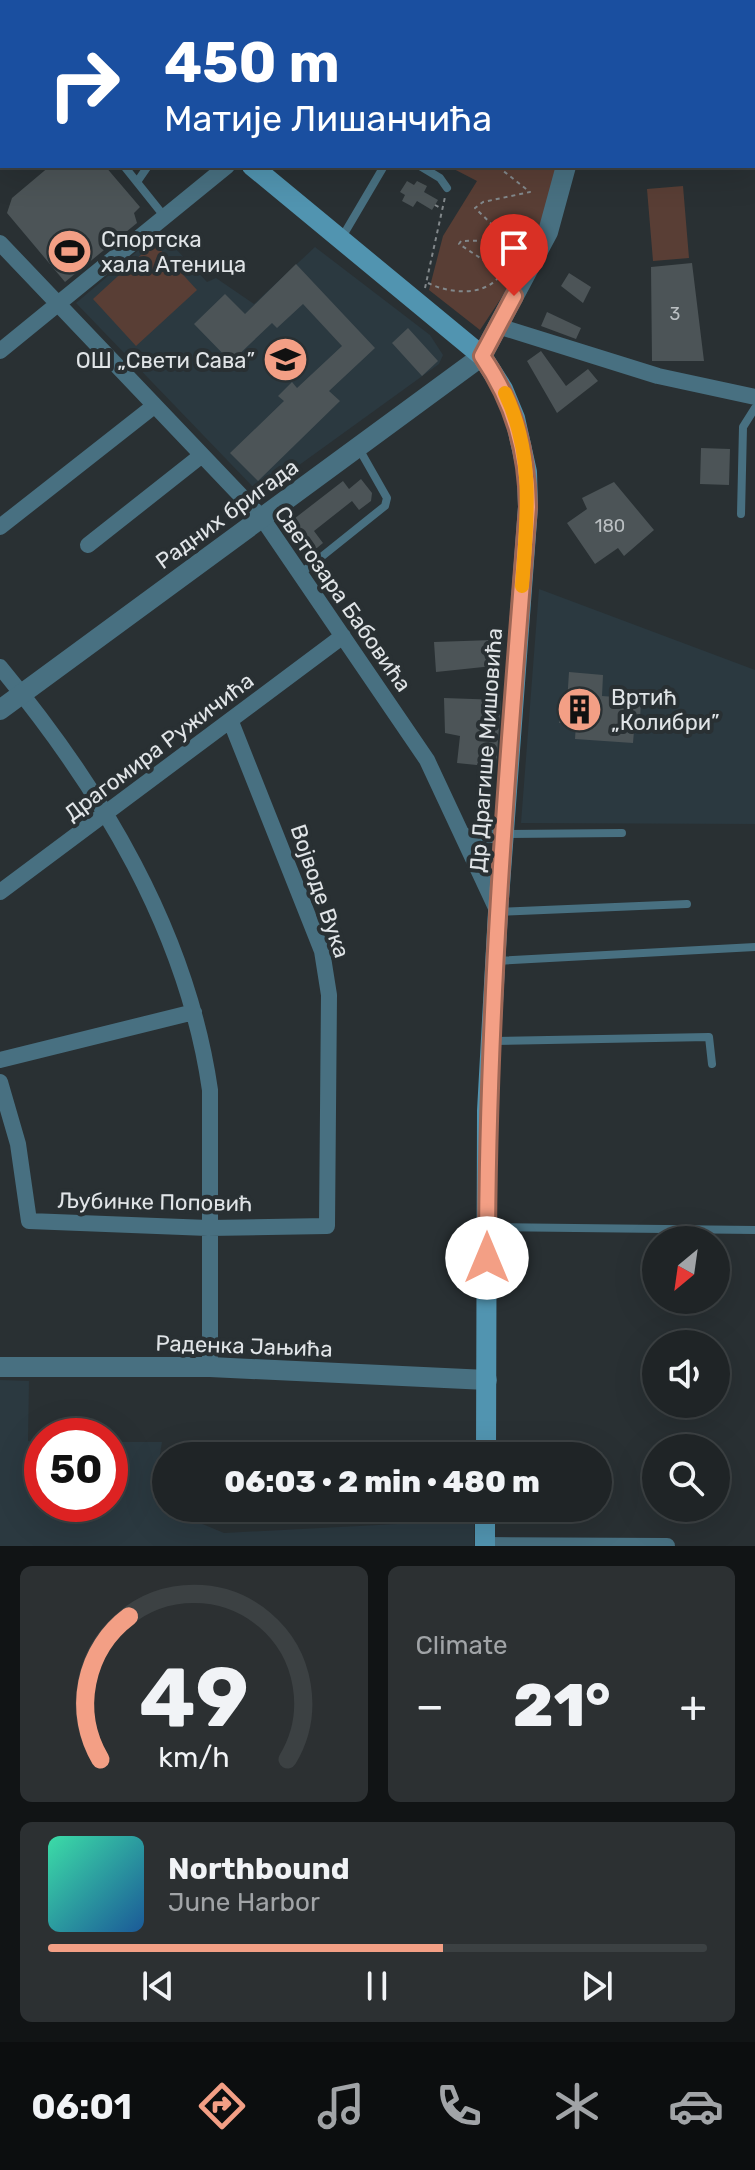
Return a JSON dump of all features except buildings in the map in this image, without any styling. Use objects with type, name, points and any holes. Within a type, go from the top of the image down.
[{"type":"main road","name":"Др Драгише Мишовића","points":[[254,168],[482,356],[503,389],[515,418],[528,486],[491,1041],[486,1442]]},
{"type":"main road","points":[[485,1522],[485,1545]]},
{"type":"street","points":[[0,351],[224,168]]},
{"type":"street","points":[[482,356],[548,232],[565,168]]},
{"type":"street","name":"Светозара Бабовића","points":[[0,243],[262,518],[427,760],[498,912]]},
{"type":"street","points":[[498,326],[658,376],[755,397]]},
{"type":"street","name":"Радних бригада","points":[[0,710],[482,356]]},
{"type":"street","points":[[0,527],[154,406]]},
{"type":"street","points":[[88,545],[202,455]]},
{"type":"street","name":"Драгомира Ружичића","points":[[0,892],[343,636]]},
{"type":"street","points":[[0,667],[107,813],[179,959],[210,1090],[210,1367]]},
{"type":"street","name":"Војводе Вука","points":[[231,722],[322,951],[329,995],[327,1226]]},
{"type":"street","points":[[463,837],[503,834]]},
{"type":"street","points":[[0,1060],[194,1012]]},
{"type":"street","name":"Љубинке Поповић","points":[[0,1082],[18,1144],[29,1221],[208,1228],[327,1226]]},
{"type":"street","name":"Раденка Јањића","points":[[0,1367],[210,1367],[487,1380]]},
{"type":"street","points":[[485,1545],[667,1546]]},
{"type":"lane","points":[[126,168],[164,216]]},
{"type":"lane","points":[[137,182],[147,168]]},
{"type":"lane","points":[[341,239],[383,168]]},
{"type":"lane","points":[[423,168],[440,178],[447,188]]},
{"type":"lane","points":[[741,514],[743,427],[755,408]]},
{"type":"lane","points":[[300,574],[385,506],[387,498],[358,447]]},
{"type":"lane","points":[[503,834],[622,833]]},
{"type":"lane","points":[[498,912],[687,904]]},
{"type":"lane","points":[[495,961],[755,947]]},
{"type":"lane","points":[[491,1041],[709,1037],[712,1064]]},
{"type":"lane","points":[[487,1227],[755,1230]]},
{"type":"path","points":[[447,188],[428,283],[444,291],[492,285],[498,278],[494,267],[459,244],[461,241],[508,240],[475,208],[483,202],[530,192],[500,168]]},
{"type":"path","points":[[435,205],[443,209]]},
{"type":"shaded area","points":[[452,168],[557,168],[537,244],[480,330],[429,290],[443,236],[477,181]]},
{"type":"shaded area","points":[[683,186],[689,258],[653,261],[647,189]]},
{"type":"shaded area","name":"ОШ „Свети Сава”","points":[[160,232],[207,282],[216,278],[254,304],[315,247],[430,335],[443,355],[439,364],[266,489],[254,488],[76,303]]},
{"type":"shaded area","points":[[154,243],[197,290],[136,346],[93,299]]},
{"type":"shaded area","points":[[539,589],[755,670],[755,824],[521,823]]},
{"type":"shaded area","points":[[0,1380],[29,1381],[28,1418],[24,1418],[24,1522],[128,1522],[128,1442],[152,1442],[152,1522],[198,1522],[224,1533],[474,1522],[474,1546],[0,1546]]},
{"type":"slow traffic","points":[[505,393],[520,435],[527,472],[528,507],[522,586]]},
{"type":"place","name":"Спортска хала Атеница","points":[[70,252]]},
{"type":"place","name":"ОШ „Свети Сава”","points":[[286,360]]},
{"type":"place","name":"Вртић „Колибри”","points":[[580,710]]},
{"type":"route","points":[[487,1258],[487,1111],[498,912],[528,507],[527,472],[515,418],[503,389],[482,356],[514,296]]}]
